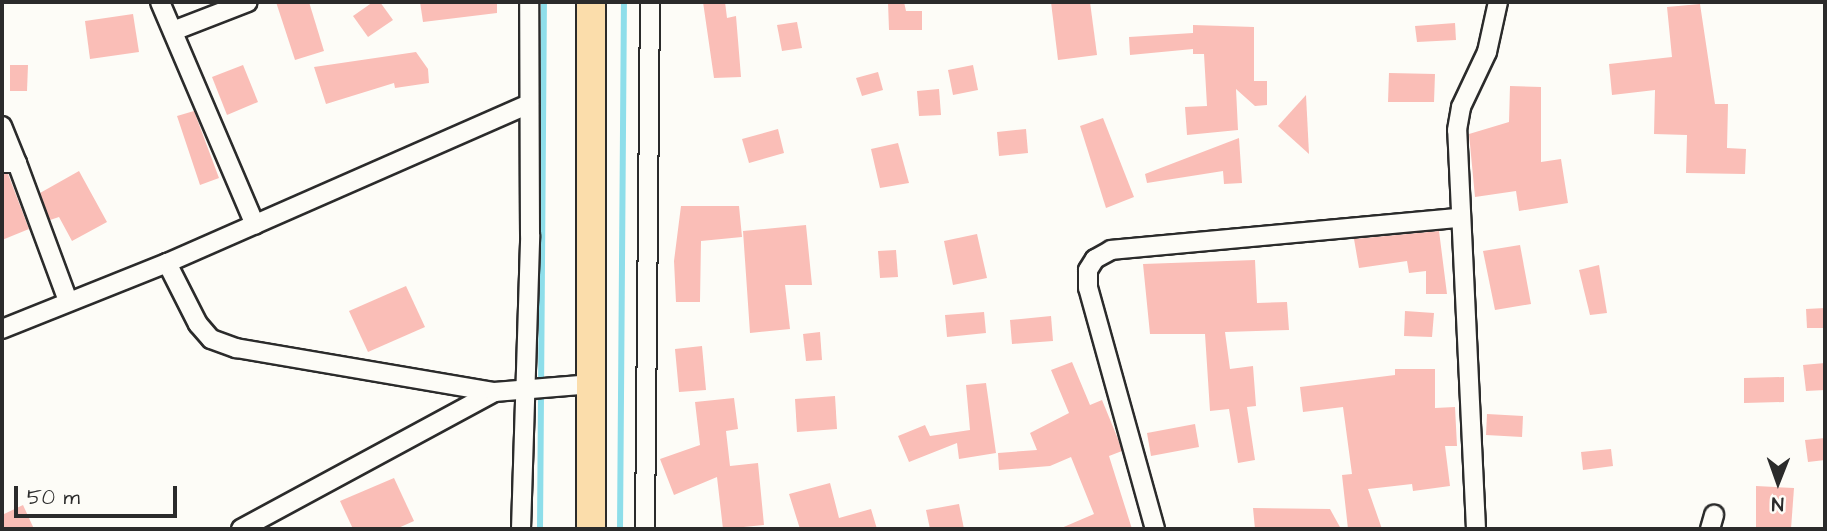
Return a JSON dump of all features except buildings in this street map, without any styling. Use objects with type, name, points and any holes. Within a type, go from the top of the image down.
[{"type":"highway","points":[[591,2],[591,529]]},
{"type":"street","points":[[160,2],[255,225]]},
{"type":"street","points":[[173,30],[248,2]]},
{"type":"street","points":[[522,529],[538,388],[529,104],[529,2]]},
{"type":"street","points":[[645,529],[650,2]]},
{"type":"street","points":[[1476,529],[1457,153],[1461,107],[1487,52],[1498,2]]},
{"type":"street","points":[[2,329],[167,263],[529,104]]},
{"type":"street","points":[[2,126],[10,163],[68,301]]},
{"type":"street","points":[[1155,529],[1088,288],[1088,270],[1095,258],[1111,250],[1459,218]]},
{"type":"street","points":[[167,263],[198,324],[211,339],[236,348],[494,392],[593,384]]},
{"type":"street","points":[[241,529],[494,392]]},
{"type":"waterway","points":[[540,529],[544,2]]},
{"type":"waterway","points":[[620,529],[624,2]]}]
